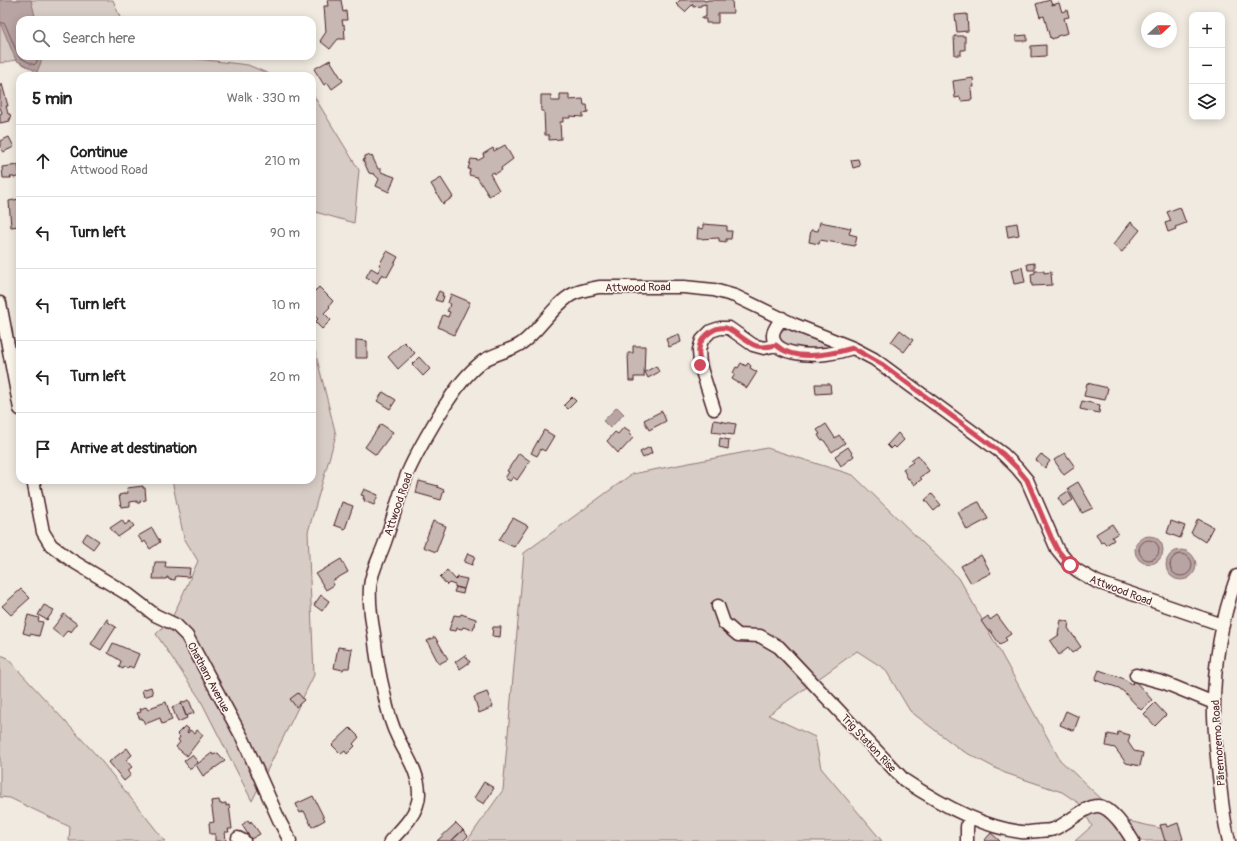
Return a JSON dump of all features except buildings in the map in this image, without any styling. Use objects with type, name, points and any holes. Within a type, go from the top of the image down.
[{"type":"street","name":"Attwood Road","points":[[390,841],[403,828],[414,812],[419,796],[418,779],[416,770],[389,719],[378,668],[370,609],[370,586],[374,569],[385,543],[408,473],[438,417],[459,384],[483,361],[499,352],[521,344],[537,330],[560,304],[573,294],[586,289],[599,287],[665,287],[706,289],[735,296],[853,348],[874,359],[1014,464],[1023,474],[1032,490],[1057,549],[1070,565],[1097,582],[1223,625]]},
{"type":"street","points":[[0,303],[16,388]]},
{"type":"street","points":[[782,318],[775,328],[773,335],[776,345],[790,352],[806,355],[824,355],[853,348]]},
{"type":"street","points":[[714,410],[700,365],[699,350],[702,340],[711,332],[720,328],[729,328],[753,345],[764,348],[776,345]]},
{"type":"street","name":"Chatham Avenue","points":[[34,484],[43,532],[51,545],[71,560],[129,595],[155,615],[176,625],[187,636],[243,739],[290,841]]},
{"type":"street","name":"Pāremoremo Road","points":[[1228,841],[1218,761],[1214,703],[1223,625],[1237,576]]},
{"type":"street","name":"Trig Station Rise","points":[[718,606],[724,623],[738,635],[760,636],[779,647],[904,780],[928,795],[969,817],[1022,832],[1054,829],[1087,809],[1097,806],[1107,809],[1125,828],[1133,841]]},
{"type":"street","points":[[1136,675],[1165,683],[1214,703]]},
{"type":"street","points":[[967,841],[969,817]]},
{"type":"shaded area","points":[[0,0],[113,0],[119,16],[16,16],[16,60],[0,63]]},
{"type":"shaded area","points":[[16,60],[206,60],[248,65],[265,72],[37,72]]},
{"type":"shaded area","points":[[316,100],[359,170],[354,223],[316,212]]},
{"type":"shaded area","points":[[785,329],[792,330],[835,348],[806,351],[782,343],[779,337],[780,332]]},
{"type":"shaded area","points":[[316,355],[336,435],[308,532],[314,675],[252,801],[200,699],[156,634],[172,618],[198,561],[184,538],[173,484],[316,484]]},
{"type":"shaded area","points":[[767,448],[853,475],[959,578],[1060,760],[1124,820],[1168,830],[1179,841],[1075,841],[1092,826],[1080,804],[1062,792],[1005,773],[961,750],[910,711],[885,669],[857,651],[768,715],[815,737],[821,768],[882,841],[467,841],[503,790],[524,553],[632,474]]},
{"type":"shaded area","points":[[0,655],[6,657],[98,757],[165,841],[69,841],[70,827],[10,798],[0,797]]},
{"type":"water","points":[[0,0],[31,0],[35,16],[16,16],[16,60],[0,22]]},
{"type":"water","points":[[16,60],[41,60],[37,72]]},
{"type":"water","points":[[617,407],[624,414],[610,428],[603,421]]},
{"type":"water","points":[[1149,536],[1159,540],[1163,550],[1159,560],[1149,564],[1139,560],[1135,550],[1139,540]]},
{"type":"water","points":[[1181,550],[1192,554],[1196,565],[1192,576],[1181,580],[1170,576],[1166,565],[1170,554]]},
{"type":"route","points":[[700,365],[699,350],[702,340],[711,332],[720,328],[729,328],[753,345],[764,348],[776,345],[790,352],[799,354],[824,355],[853,348],[865,354],[893,372],[1003,454],[1023,474],[1032,490],[1057,549],[1070,565]]}]
